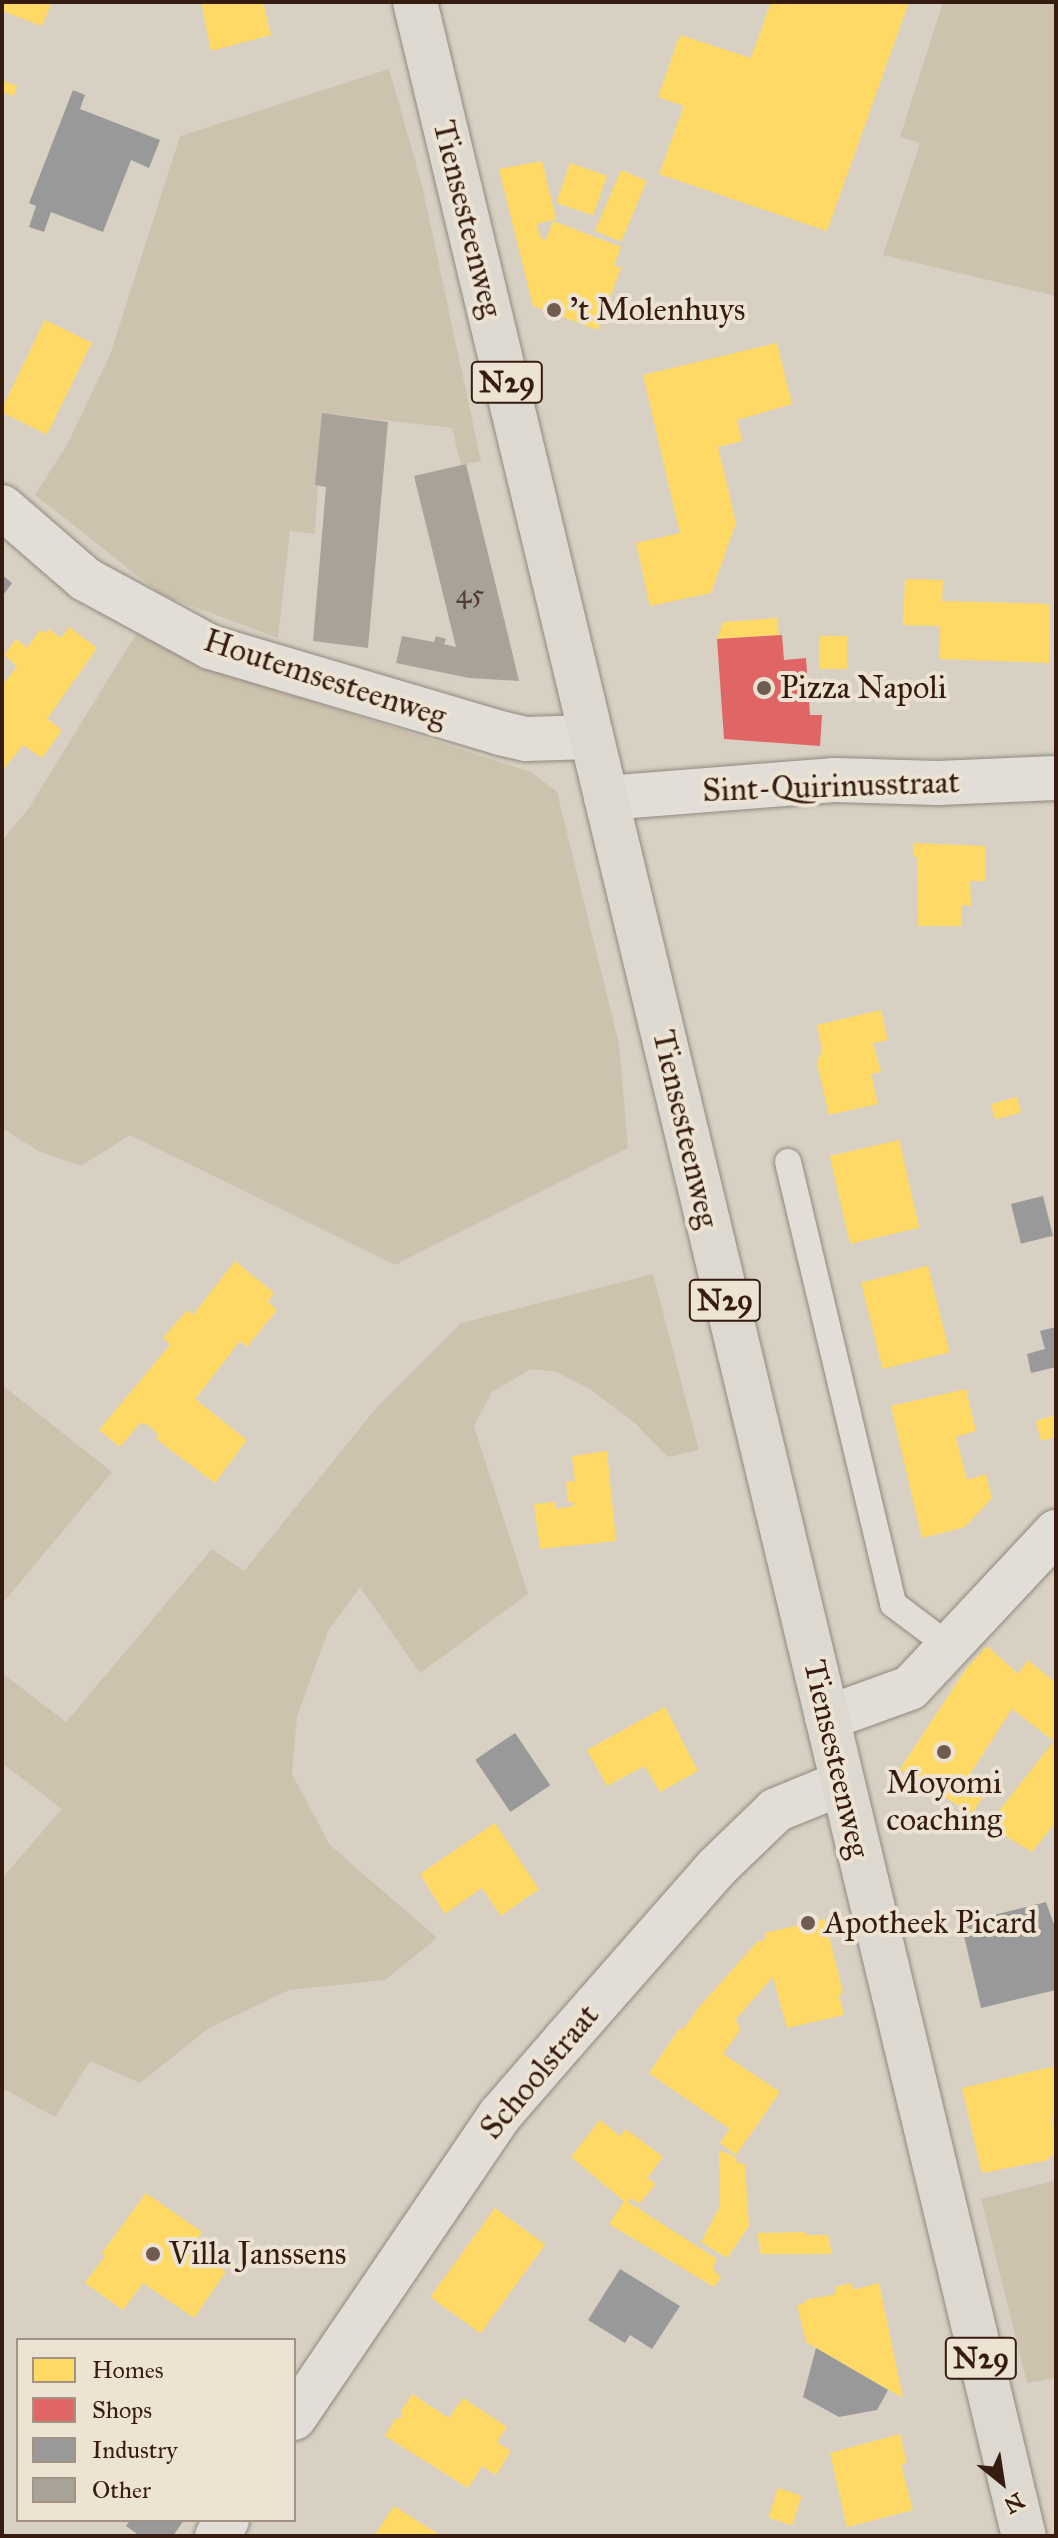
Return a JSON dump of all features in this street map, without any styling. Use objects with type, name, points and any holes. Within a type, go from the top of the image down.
[{"type":"main road","name":"Tiensesteenweg","points":[[415,2],[1024,2536]]},
{"type":"street","name":"Houtemsesteenweg","points":[[2,507],[85,579],[210,647],[500,733],[526,739],[591,737]]},
{"type":"street","name":"Sint-Quirinusstraat","points":[[606,798],[834,780],[938,783],[1056,778]]},
{"type":"street","points":[[827,1718],[910,1688],[1056,1532]]},
{"type":"street","name":"Schoolstraat","points":[[296,2415],[500,2115],[716,1868],[776,1810],[842,1783]]},
{"type":"lane","points":[[788,1162],[893,1604],[949,1646]]},
{"type":"shaded area","points":[[943,2],[1056,2],[1056,296],[883,255],[920,143],[900,137]]},
{"type":"shaded area","points":[[389,69],[422,185],[481,461],[461,465],[452,428],[322,413],[315,534],[290,531],[278,638],[162,595],[35,495],[67,445],[110,355],[180,136]]},
{"type":"shaded area","points":[[136,634],[209,668],[531,772],[557,792],[619,1044],[628,1148],[395,1265],[130,1135],[81,1166],[38,1151],[2,1128],[2,840],[27,811]]},
{"type":"shaded area","points":[[653,1274],[699,1450],[668,1457],[634,1422],[591,1390],[556,1372],[531,1369],[492,1392],[474,1426],[528,1594],[420,1673],[360,1587],[328,1631],[297,1717],[292,1774],[330,1845],[437,1938],[385,1980],[289,1990],[209,2028],[140,2083],[90,2061],[55,2117],[2,2088],[2,1878],[62,1809],[2,1763],[2,1673],[66,1722],[212,1549],[244,1571],[377,1407],[461,1323]]},
{"type":"shaded area","points":[[2,1385],[112,1472],[2,1604]]},
{"type":"shaded area","points":[[1056,2180],[1056,2378],[1027,2383],[981,2199]]},
{"type":"building: Homes","points":[[2,2],[51,4],[42,26],[2,11]]},
{"type":"building: Homes","points":[[201,2],[263,2],[271,35],[211,51]]},
{"type":"building: Homes","points":[[771,2],[909,2],[827,231],[659,174],[684,106],[658,97],[680,35],[751,58]]},
{"type":"building: Homes","points":[[2,80],[17,86],[14,96],[2,92]]},
{"type":"building: Homes","points":[[542,161],[556,219],[537,224],[541,238],[546,240],[553,221],[621,247],[614,265],[621,268],[598,330],[533,306],[499,169]]},
{"type":"building: Homes","points":[[570,163],[607,176],[593,215],[556,203]]},
{"type":"building: Homes","points":[[621,170],[647,181],[621,242],[595,231]]},
{"type":"building: Homes","points":[[45,320],[92,343],[47,434],[2,413]]},
{"type":"building: Homes","points":[[777,343],[792,404],[737,420],[742,441],[718,447],[736,523],[711,593],[650,606],[636,543],[680,533],[643,375]]},
{"type":"building: Homes","points":[[905,579],[943,580],[942,601],[1050,604],[1049,663],[939,659],[940,626],[903,625]]},
{"type":"building: Homes","points":[[777,618],[779,635],[717,639],[723,622]]},
{"type":"building: Homes","points":[[69,627],[97,648],[47,719],[62,730],[42,758],[23,745],[4,769],[2,686],[17,666],[4,655],[16,639],[27,648],[40,630],[45,633],[49,629],[61,638]]},
{"type":"building: Homes","points":[[819,636],[847,636],[847,669],[819,669]]},
{"type":"building: Homes","points":[[913,843],[986,846],[986,881],[970,881],[971,906],[961,905],[962,926],[918,926],[917,857],[913,857]]},
{"type":"building: Homes","points":[[881,1010],[888,1040],[873,1043],[881,1072],[871,1074],[878,1104],[829,1115],[817,1063],[822,1050],[817,1025]]},
{"type":"building: Homes","points":[[1017,1097],[1021,1112],[995,1119],[991,1104]]},
{"type":"building: Homes","points":[[899,1140],[919,1228],[850,1244],[830,1156]]},
{"type":"building: Homes","points":[[235,1261],[274,1293],[268,1302],[277,1310],[247,1347],[240,1341],[195,1399],[247,1440],[215,1483],[156,1439],[159,1435],[148,1425],[140,1423],[120,1447],[99,1430],[170,1345],[163,1338],[187,1310],[193,1315]]},
{"type":"building: Homes","points":[[928,1266],[950,1352],[883,1369],[861,1283]]},
{"type":"building: Homes","points":[[966,1389],[976,1431],[956,1437],[967,1480],[986,1474],[992,1498],[965,1527],[922,1538],[891,1406]]},
{"type":"building: Homes","points":[[1056,1415],[1056,1437],[1041,1441],[1036,1421]]},
{"type":"building: Homes","points":[[607,1451],[616,1541],[540,1549],[534,1504],[555,1502],[556,1509],[574,1506],[574,1502],[568,1502],[566,1482],[575,1481],[572,1456]]},
{"type":"building: Homes","points":[[987,1646],[1018,1674],[1028,1660],[1056,1683],[1056,1822],[1032,1852],[988,1825],[1054,1741],[1012,1709],[966,1780],[986,1792],[972,1814],[900,1769],[966,1669]]},
{"type":"building: Homes","points":[[665,1707],[698,1771],[660,1792],[645,1766],[607,1786],[587,1750]]},
{"type":"building: Homes","points":[[495,1823],[539,1889],[501,1916],[482,1888],[445,1914],[420,1874]]},
{"type":"building: Homes","points":[[825,1919],[843,1993],[839,1995],[844,2015],[787,2028],[773,1977],[736,2019],[740,2030],[723,2054],[780,2092],[736,2155],[720,2143],[730,2129],[649,2073],[680,2028],[683,2030],[700,2006],[757,1942],[766,1939],[765,1933]]},
{"type":"building: Homes","points":[[1056,2066],[1056,2117],[1052,2118],[1056,2155],[1048,2157],[1049,2160],[982,2173],[962,2088]]},
{"type":"building: Homes","points":[[600,2120],[620,2136],[626,2129],[663,2157],[647,2178],[656,2184],[639,2204],[631,2198],[628,2202],[717,2259],[713,2268],[721,2278],[714,2287],[609,2224],[624,2201],[571,2157]]},
{"type":"building: Homes","points":[[719,2150],[736,2157],[737,2163],[745,2164],[749,2226],[727,2258],[701,2242],[720,2206]]},
{"type":"building: Homes","name":"Villa Janssens","points":[[146,2193],[202,2232],[192,2247],[226,2272],[194,2318],[143,2283],[123,2310],[85,2283],[105,2256],[102,2253]]},
{"type":"building: Homes","points":[[495,2208],[545,2244],[481,2333],[430,2297]]},
{"type":"building: Homes","points":[[805,2232],[805,2235],[828,2235],[832,2254],[761,2254],[757,2233]]},
{"type":"building: Homes","points":[[852,2283],[853,2290],[879,2283],[903,2398],[806,2342],[797,2305],[806,2303],[805,2300],[836,2294],[835,2287]]},
{"type":"building: Homes","points":[[412,2394],[449,2418],[463,2398],[507,2427],[497,2442],[511,2451],[496,2475],[482,2466],[468,2488],[385,2436],[395,2419],[402,2418],[401,2411]]},
{"type":"building: Homes","points":[[900,2434],[907,2463],[901,2464],[913,2510],[847,2527],[830,2453]]},
{"type":"building: Homes","points":[[778,2488],[802,2496],[792,2525],[768,2517]]},
{"type":"building: Homes","points":[[394,2506],[441,2536],[374,2536]]},
{"type":"building: Shops","name":"Pizza Napoli","points":[[782,635],[784,660],[806,658],[810,715],[822,715],[820,746],[724,739],[717,639]]},
{"type":"building: Industry","points":[[73,90],[85,95],[80,109],[160,140],[149,168],[131,160],[103,232],[51,212],[44,232],[29,227],[36,206],[29,203]]},
{"type":"building: Industry","points":[[2,575],[12,583],[2,597]]},
{"type":"building: Industry","points":[[1043,1196],[1053,1236],[1021,1244],[1011,1204]]},
{"type":"building: Industry","points":[[1056,1327],[1056,1367],[1031,1373],[1027,1354],[1045,1349],[1040,1331]]},
{"type":"building: Industry","points":[[515,1733],[550,1785],[510,1812],[475,1760]]},
{"type":"building: Industry","points":[[1046,1902],[1056,1930],[1056,1990],[981,2008],[961,1923]]},
{"type":"building: Industry","points":[[620,2269],[680,2306],[652,2349],[630,2335],[625,2343],[588,2320]]},
{"type":"building: Industry","points":[[816,2348],[888,2390],[877,2410],[839,2417],[803,2397]]},
{"type":"building: Industry","points":[[129,2522],[183,2522],[173,2536],[140,2536],[126,2526]]},
{"type":"building: Other","points":[[322,413],[388,422],[368,648],[313,641],[326,487],[315,485]]},
{"type":"building: Other","points":[[466,464],[519,681],[469,678],[396,663],[402,636],[434,642],[436,636],[446,639],[444,644],[456,647],[414,476]]},
{"type":"place","name":"'t Molenhuys","points":[[554,310]]},
{"type":"place","name":"Pizza Napoli","points":[[764,688]]},
{"type":"place","name":"Moyomi coaching","points":[[944,1752]]},
{"type":"place","name":"Apotheek Picard","points":[[808,1923]]},
{"type":"place","name":"Villa Janssens","points":[[153,2254]]}]
